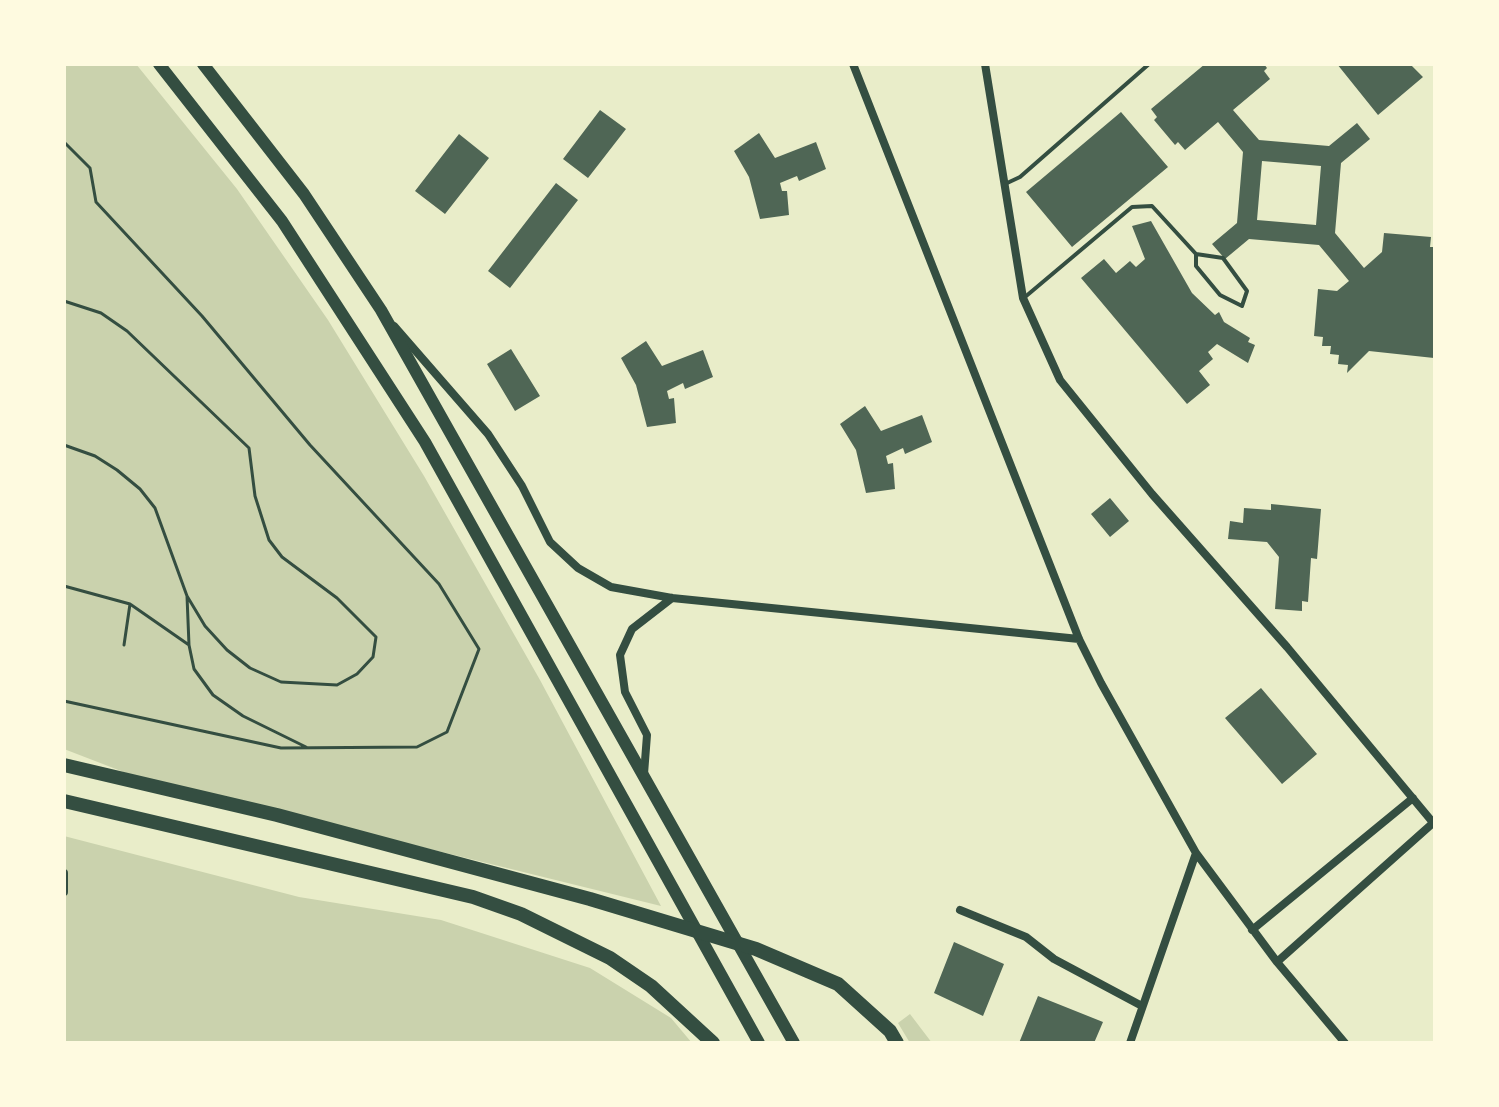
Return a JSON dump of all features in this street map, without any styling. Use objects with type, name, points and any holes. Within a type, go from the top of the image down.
[{"type":"main road","points":[[159,64],[282,221],[425,442],[759,1043]]},
{"type":"main road","points":[[203,64],[304,194],[381,310],[794,1043]]},
{"type":"main road","points":[[64,765],[338,832],[590,899],[756,949],[838,984],[890,1031],[897,1043]]},
{"type":"main road","points":[[64,801],[473,897],[521,914],[610,958],[679,1009],[713,1043]]},
{"type":"street","points":[[853,64],[1079,639],[1196,853],[1277,962],[1345,1043]]},
{"type":"street","points":[[985,64],[1023,298],[1060,380],[1152,494],[1287,647],[1434,824],[1277,962]]},
{"type":"street","points":[[381,310],[488,434],[522,486],[550,542],[578,568],[611,587],[672,598],[1079,639]]},
{"type":"street","points":[[644,774],[647,735],[625,692],[620,655],[632,629],[672,598]]},
{"type":"street","points":[[1252,930],[1413,798]]},
{"type":"street","points":[[1130,1043],[1196,853]]},
{"type":"street","points":[[64,873],[64,892]]},
{"type":"street","points":[[960,910],[1026,937],[1054,959],[1142,1006]]},
{"type":"lane","points":[[1005,184],[1020,177],[1149,64]]},
{"type":"lane","points":[[1023,298],[1132,207],[1152,206],[1196,254],[1223,258],[1247,291],[1242,306],[1220,295],[1196,266],[1196,254]]},
{"type":"path","points":[[64,142],[90,168],[96,202],[219,336],[281,413],[439,584],[479,649],[447,732],[417,747],[281,748],[64,701]]},
{"type":"path","points":[[64,301],[101,313],[127,331],[249,448],[255,496],[269,540],[282,557],[337,598],[376,637],[373,657],[357,674],[337,685],[281,682],[250,668],[227,650],[205,626],[187,596],[162,521],[140,489],[95,456],[64,445]]},
{"type":"path","points":[[64,586],[130,604],[189,645]]},
{"type":"path","points":[[187,596],[189,645],[194,669],[213,695],[243,716],[308,748]]},
{"type":"path","points":[[124,645],[130,604]]},
{"type":"green space","points":[[64,64],[136,64],[237,189],[328,320],[424,476],[540,680],[661,906],[134,776],[64,749]]},
{"type":"green space","points":[[64,836],[299,897],[441,920],[590,968],[671,1018],[692,1043],[64,1043]]},
{"type":"green space","points":[[910,1014],[932,1043],[910,1043],[898,1023]]},
{"type":"building","points":[[1205,64],[1264,64],[1267,68],[1264,71],[1270,79],[1233,110],[1259,140],[1329,146],[1357,123],[1370,139],[1341,163],[1335,233],[1364,268],[1382,252],[1384,233],[1431,237],[1430,247],[1435,247],[1434,358],[1369,351],[1347,373],[1348,365],[1338,364],[1339,355],[1330,354],[1331,346],[1322,346],[1323,337],[1314,336],[1318,289],[1337,291],[1349,281],[1319,245],[1249,239],[1225,259],[1212,244],[1237,223],[1243,152],[1218,122],[1185,150],[1178,142],[1175,145],[1154,120],[1157,117],[1151,109]],"holes":[[[1262,161],[1321,166],[1316,225],[1257,220]]]},
{"type":"building","points":[[1337,64],[1410,64],[1423,77],[1378,115]]},
{"type":"building","points":[[600,110],[626,129],[588,178],[563,159]]},
{"type":"building","points":[[1121,112],[1168,167],[1072,247],[1026,192]]},
{"type":"building","points":[[759,133],[775,158],[816,142],[826,169],[799,181],[797,176],[780,183],[782,191],[787,191],[789,215],[760,219],[749,177],[734,151]]},
{"type":"building","points":[[459,134],[489,158],[445,214],[415,191]]},
{"type":"building","points":[[556,183],[578,200],[510,288],[488,271]]},
{"type":"building","points":[[1151,221],[1192,293],[1215,315],[1219,312],[1224,322],[1250,338],[1248,342],[1255,345],[1248,363],[1217,344],[1208,352],[1213,359],[1199,371],[1210,385],[1187,404],[1081,278],[1104,259],[1116,273],[1130,261],[1136,267],[1145,259],[1132,226]]},
{"type":"building","points":[[646,341],[662,366],[703,350],[713,377],[685,389],[683,383],[667,391],[669,399],[674,398],[676,423],[647,427],[636,385],[621,358]]},
{"type":"building","points":[[511,349],[540,396],[515,411],[487,364]]},
{"type":"building","points":[[865,406],[881,431],[922,415],[932,442],[905,454],[903,448],[886,456],[888,464],[893,463],[895,489],[866,493],[856,450],[840,424]]},
{"type":"building","points":[[1110,498],[1129,521],[1110,537],[1091,514]]},
{"type":"building","points":[[1271,504],[1321,509],[1317,559],[1311,558],[1308,602],[1302,601],[1302,611],[1275,609],[1279,557],[1267,542],[1228,539],[1230,521],[1243,523],[1244,508],[1271,510]]},
{"type":"building","points":[[1261,688],[1317,754],[1282,784],[1225,718]]},
{"type":"building","points":[[954,942],[1004,964],[983,1016],[934,993]]},
{"type":"building","points":[[1038,996],[1103,1022],[1094,1043],[1019,1043]]}]
